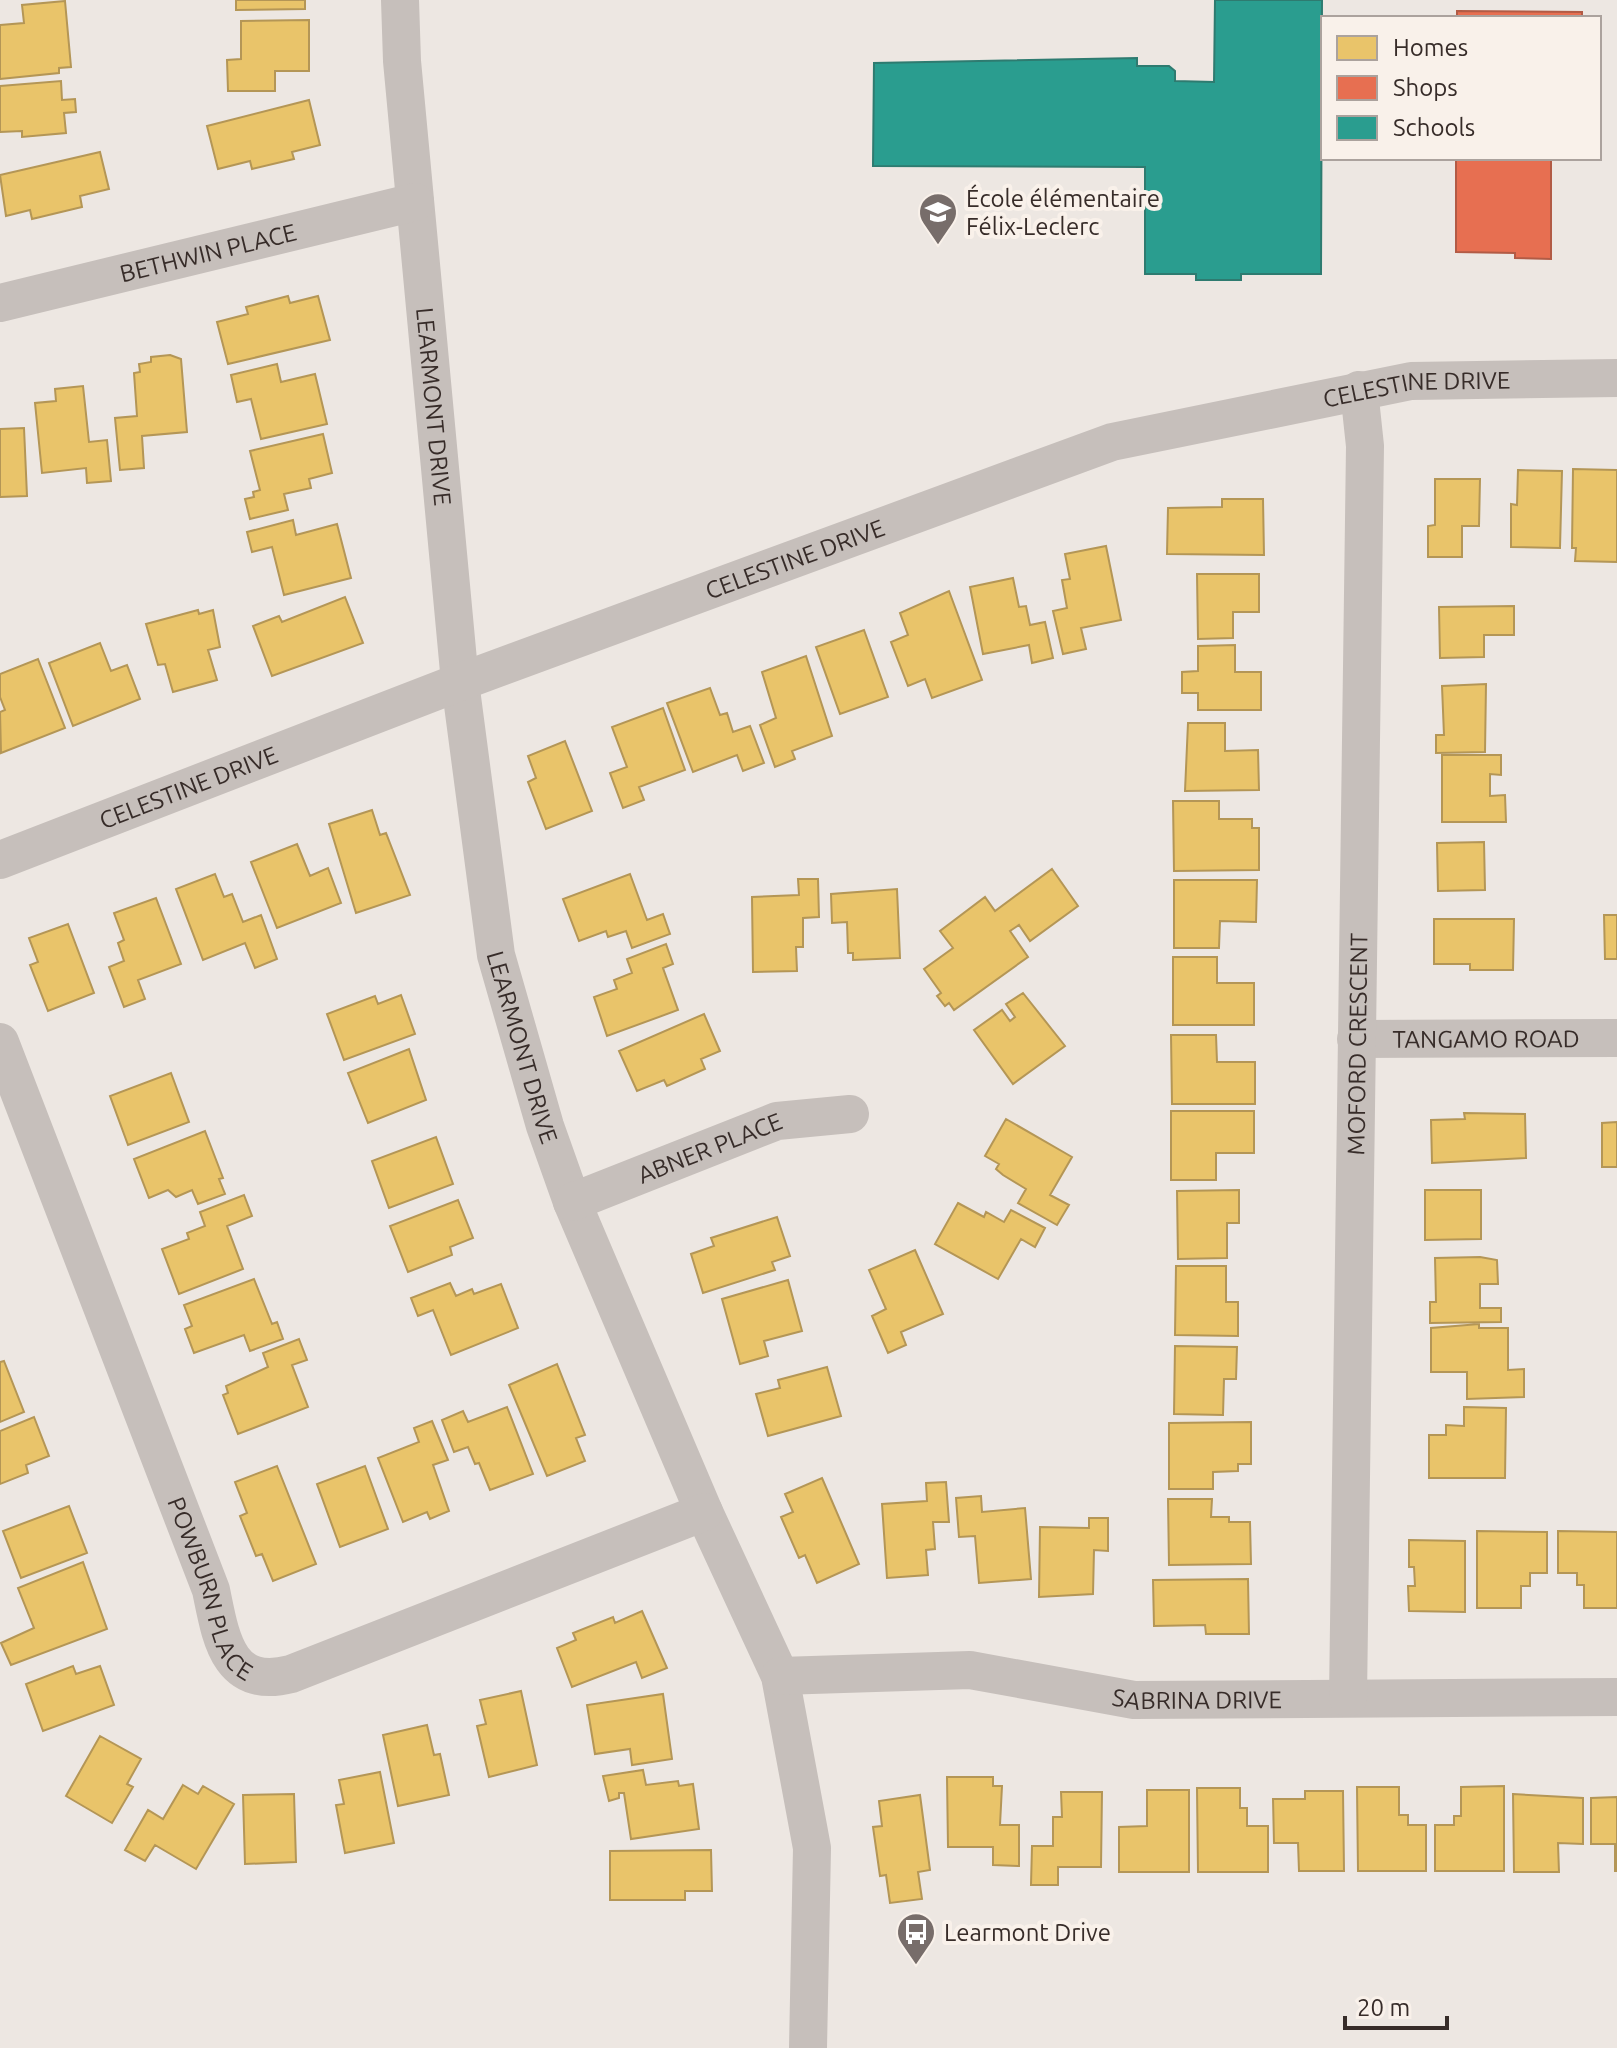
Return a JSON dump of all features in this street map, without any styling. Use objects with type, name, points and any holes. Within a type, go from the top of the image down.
[{"type":"street","name":"LEARMONT DRIVE","points":[[400,0],[415,202],[460,682],[496,955],[545,1126],[572,1202],[704,1512],[780,1676],[812,1848],[808,2048]]},
{"type":"street","name":"BETHWIN PLACE","points":[[0,303],[415,202]]},
{"type":"street","name":"CELESTINE DRIVE","points":[[0,860],[460,682],[1112,442],[1359,390],[1424,381],[1617,378]]},
{"type":"street","name":"MOFORD CRESCENT","points":[[1348,1698],[1365,446],[1359,390]]},
{"type":"street","name":"TANGAMO ROAD","points":[[1356,1039],[1617,1038]]},
{"type":"street","name":"POWBURN PLACE","points":[[0,1042],[211,1590],[221,1639],[242,1672],[268,1680],[291,1674],[704,1512]]},
{"type":"street","name":"ABNER PLACE","points":[[572,1202],[777,1121],[850,1114]]},
{"type":"street","name":"SABRINA DRIVE","points":[[780,1676],[970,1670],[1134,1700],[1617,1697]]},
{"type":"building: Homes","points":[[236,0],[305,0],[305,9],[236,10]]},
{"type":"building: Homes","points":[[65,1],[71,67],[59,68],[59,73],[0,79],[0,25],[24,23],[22,5]]},
{"type":"building: Homes","points":[[309,20],[309,71],[275,71],[275,91],[228,91],[227,60],[241,59],[241,21]]},
{"type":"building: Homes","points":[[61,81],[62,100],[75,99],[76,112],[64,113],[66,133],[22,137],[22,131],[0,132],[0,86]]},
{"type":"building: Homes","points":[[309,100],[320,145],[292,152],[294,159],[252,169],[250,161],[218,169],[207,126]]},
{"type":"building: Homes","points":[[100,152],[109,189],[80,196],[82,207],[32,219],[30,210],[6,216],[0,175]]},
{"type":"building: Homes","points":[[288,296],[290,303],[318,296],[330,340],[228,364],[217,322],[248,314],[246,307]]},
{"type":"building: Homes","points":[[170,355],[181,359],[187,432],[142,436],[144,468],[120,470],[115,418],[137,416],[134,373],[140,372],[139,364],[151,362],[151,357]]},
{"type":"building: Homes","points":[[277,364],[281,382],[315,374],[327,424],[261,439],[251,399],[237,402],[231,375]]},
{"type":"building: Homes","points":[[83,386],[89,442],[107,440],[111,481],[87,483],[86,468],[42,473],[35,403],[56,401],[55,389]]},
{"type":"building: Homes","points":[[24,428],[27,496],[0,497],[0,429]]},
{"type":"building: Homes","points":[[323,434],[332,473],[309,479],[311,488],[284,494],[288,510],[250,519],[245,499],[254,497],[253,492],[260,490],[250,451]]},
{"type":"building: Homes","points":[[1573,469],[1617,470],[1617,562],[1575,561],[1576,548],[1572,548]]},
{"type":"building: Homes","points":[[1518,470],[1562,471],[1560,548],[1511,547],[1511,504],[1517,505]]},
{"type":"building: Homes","points":[[1435,479],[1480,479],[1479,526],[1462,526],[1462,557],[1428,557],[1428,526],[1435,525]]},
{"type":"building: Homes","points":[[1222,499],[1263,499],[1264,555],[1167,554],[1168,508],[1222,507]]},
{"type":"building: Homes","points":[[293,520],[296,535],[337,524],[351,578],[284,595],[272,547],[252,552],[247,532]]},
{"type":"building: Homes","points":[[1106,546],[1121,620],[1081,628],[1086,649],[1063,654],[1053,611],[1067,608],[1062,580],[1070,579],[1065,554]]},
{"type":"building: Homes","points":[[1197,574],[1259,574],[1259,612],[1233,612],[1233,638],[1198,639]]},
{"type":"building: Homes","points":[[1013,578],[1019,607],[1026,606],[1030,625],[1045,622],[1053,658],[1032,663],[1029,645],[983,654],[970,587]]},
{"type":"building: Homes","points":[[949,591],[982,680],[932,698],[925,679],[908,686],[891,642],[908,635],[900,613]]},
{"type":"building: Homes","points":[[345,597],[363,643],[272,676],[253,626],[279,616],[282,622]]},
{"type":"building: Homes","points":[[1514,606],[1514,635],[1484,635],[1484,657],[1440,658],[1439,607]]},
{"type":"building: Homes","points":[[198,610],[199,614],[213,610],[220,647],[208,650],[217,680],[173,692],[165,664],[158,665],[146,624]]},
{"type":"building: Homes","points":[[864,630],[888,697],[840,714],[816,647]]},
{"type":"building: Homes","points":[[100,643],[111,671],[127,665],[140,699],[73,726],[49,663]]},
{"type":"building: Homes","points":[[1235,645],[1235,672],[1261,672],[1261,710],[1198,710],[1198,693],[1182,693],[1182,672],[1198,671],[1198,646]]},
{"type":"building: Homes","points":[[806,656],[832,736],[792,751],[795,759],[775,767],[760,725],[776,718],[762,672]]},
{"type":"building: Homes","points":[[38,659],[65,728],[1,753],[0,712],[5,710],[0,697],[0,674]]},
{"type":"building: Homes","points":[[1486,684],[1485,752],[1436,753],[1436,735],[1444,735],[1442,686]]},
{"type":"building: Homes","points":[[710,688],[720,715],[727,713],[733,732],[750,726],[764,763],[743,771],[737,755],[693,772],[667,703]]},
{"type":"building: Homes","points":[[663,708],[685,770],[639,787],[644,800],[623,808],[610,773],[627,767],[612,727]]},
{"type":"building: Homes","points":[[1188,723],[1225,723],[1225,751],[1258,750],[1259,790],[1185,791]]},
{"type":"building: Homes","points":[[565,741],[592,811],[546,829],[528,782],[536,778],[528,756]]},
{"type":"building: Homes","points":[[1442,755],[1501,755],[1501,775],[1490,774],[1490,796],[1505,795],[1506,822],[1442,822]]},
{"type":"building: Homes","points":[[1173,801],[1219,801],[1219,819],[1252,819],[1252,828],[1259,828],[1259,870],[1174,871]]},
{"type":"building: Homes","points":[[372,810],[380,835],[386,833],[410,895],[356,913],[329,824]]},
{"type":"building: Homes","points":[[1484,842],[1485,890],[1438,891],[1437,843]]},
{"type":"building: Homes","points":[[297,844],[310,876],[328,868],[341,903],[277,928],[251,862]]},
{"type":"building: Homes","points":[[1052,869],[1078,906],[1030,941],[1019,925],[1010,931],[1028,957],[954,1010],[949,1003],[945,1006],[937,996],[941,993],[924,969],[953,948],[940,931],[985,897],[995,911]]},
{"type":"building: Homes","points":[[215,874],[224,897],[232,894],[243,922],[261,915],[277,959],[255,968],[245,943],[203,960],[176,889]]},
{"type":"building: Homes","points":[[630,874],[647,920],[663,914],[670,934],[632,948],[626,931],[608,937],[606,931],[579,941],[563,899]]},
{"type":"building: Homes","points":[[798,879],[818,879],[819,917],[803,918],[803,947],[796,947],[797,971],[753,972],[752,897],[799,895]]},
{"type":"building: Homes","points":[[1174,880],[1257,880],[1256,922],[1220,921],[1219,948],[1174,948]]},
{"type":"building: Homes","points":[[897,889],[900,958],[853,960],[853,953],[848,953],[847,922],[832,923],[831,894]]},
{"type":"building: Homes","points":[[156,898],[181,964],[138,980],[145,999],[124,1007],[109,967],[124,961],[118,943],[124,940],[114,913]]},
{"type":"building: Homes","points":[[1604,915],[1617,915],[1617,959],[1605,959]]},
{"type":"building: Homes","points":[[1434,919],[1514,919],[1513,970],[1470,970],[1470,964],[1434,964]]},
{"type":"building: Homes","points":[[68,924],[94,993],[48,1011],[30,965],[38,962],[29,938]]},
{"type":"building: Homes","points":[[666,944],[673,964],[663,968],[678,1010],[607,1036],[594,997],[617,989],[614,980],[632,973],[627,959]]},
{"type":"building: Homes","points":[[1173,957],[1217,957],[1217,983],[1254,983],[1254,1025],[1173,1025]]},
{"type":"building: Homes","points":[[1023,993],[1065,1046],[1013,1084],[974,1030],[1002,1010],[1010,1021],[1015,1017],[1006,1004]]},
{"type":"building: Homes","points":[[401,995],[415,1034],[344,1060],[327,1014],[375,996],[378,1004]]},
{"type":"building: Homes","points":[[704,1014],[720,1051],[701,1059],[705,1069],[667,1086],[664,1080],[637,1091],[619,1051]]},
{"type":"building: Homes","points":[[1171,1035],[1216,1035],[1217,1062],[1255,1062],[1255,1104],[1172,1104]]},
{"type":"building: Homes","points":[[409,1049],[426,1100],[368,1123],[348,1073]]},
{"type":"building: Homes","points":[[171,1073],[189,1122],[128,1145],[110,1096]]},
{"type":"building: Homes","points":[[1171,1111],[1254,1111],[1254,1153],[1216,1153],[1216,1180],[1171,1180]]},
{"type":"building: Homes","points":[[1464,1113],[1525,1114],[1526,1158],[1432,1163],[1431,1120],[1465,1119]]},
{"type":"building: Homes","points":[[1006,1119],[1072,1157],[1050,1195],[1069,1205],[1057,1225],[1018,1203],[1026,1189],[1003,1175],[996,1169],[999,1164],[985,1156]]},
{"type":"building: Homes","points":[[1617,1122],[1617,1167],[1602,1167],[1602,1123]]},
{"type":"building: Homes","points":[[205,1131],[223,1178],[219,1179],[225,1194],[198,1204],[192,1190],[176,1197],[168,1190],[149,1198],[134,1159]]},
{"type":"building: Homes","points":[[436,1137],[453,1184],[389,1208],[372,1161]]},
{"type":"building: Homes","points":[[1239,1190],[1239,1223],[1227,1223],[1227,1258],[1178,1259],[1177,1191]]},
{"type":"building: Homes","points":[[1425,1190],[1481,1190],[1481,1239],[1425,1240]]},
{"type":"building: Homes","points":[[244,1195],[252,1216],[227,1226],[243,1269],[179,1294],[162,1249],[189,1239],[187,1233],[205,1226],[200,1212]]},
{"type":"building: Homes","points":[[458,1200],[473,1238],[450,1247],[452,1255],[408,1272],[390,1226]]},
{"type":"building: Homes","points":[[958,1203],[984,1217],[986,1212],[1004,1222],[1011,1210],[1045,1228],[1035,1247],[1021,1239],[998,1279],[935,1244]]},
{"type":"building: Homes","points":[[777,1217],[790,1256],[772,1262],[775,1270],[703,1293],[691,1254],[714,1246],[711,1238]]},
{"type":"building: Homes","points":[[915,1250],[943,1314],[901,1332],[906,1345],[888,1353],[872,1316],[886,1309],[869,1270]]},
{"type":"building: Homes","points":[[1480,1257],[1497,1260],[1498,1284],[1480,1284],[1480,1308],[1501,1308],[1501,1322],[1430,1323],[1430,1302],[1436,1302],[1435,1258]]},
{"type":"building: Homes","points":[[1176,1266],[1226,1266],[1226,1302],[1238,1302],[1238,1336],[1175,1335]]},
{"type":"building: Homes","points":[[254,1279],[272,1324],[277,1322],[283,1339],[250,1351],[244,1335],[194,1353],[185,1329],[192,1326],[184,1305]]},
{"type":"building: Homes","points":[[788,1280],[802,1331],[764,1341],[768,1356],[740,1364],[722,1299]]},
{"type":"building: Homes","points":[[450,1283],[456,1296],[472,1289],[474,1294],[501,1284],[518,1328],[451,1355],[433,1310],[418,1316],[411,1298]]},
{"type":"building: Homes","points":[[1479,1324],[1479,1328],[1508,1328],[1508,1370],[1524,1369],[1524,1397],[1467,1399],[1467,1372],[1431,1372],[1431,1328]]},
{"type":"building: Homes","points":[[299,1339],[307,1360],[292,1365],[308,1407],[238,1434],[223,1395],[228,1393],[226,1386],[268,1367],[263,1353]]},
{"type":"building: Homes","points":[[1175,1346],[1237,1347],[1236,1379],[1224,1379],[1223,1415],[1174,1414]]},
{"type":"building: Homes","points":[[4,1361],[24,1412],[0,1422],[0,1362]]},
{"type":"building: Homes","points":[[557,1364],[585,1435],[576,1438],[585,1461],[547,1476],[509,1385]]},
{"type":"building: Homes","points":[[827,1367],[841,1416],[768,1436],[756,1394],[780,1388],[778,1380]]},
{"type":"building: Homes","points":[[507,1407],[533,1474],[490,1490],[479,1463],[475,1464],[468,1447],[454,1452],[442,1420],[463,1411],[468,1422]]},
{"type":"building: Homes","points":[[1464,1407],[1506,1408],[1505,1478],[1429,1478],[1429,1435],[1446,1435],[1446,1425],[1464,1426]]},
{"type":"building: Homes","points":[[34,1417],[49,1456],[26,1465],[28,1473],[0,1484],[0,1431]]},
{"type":"building: Homes","points":[[432,1421],[448,1460],[433,1465],[449,1511],[430,1519],[427,1512],[403,1522],[378,1458],[419,1442],[414,1428]]},
{"type":"building: Homes","points":[[1251,1422],[1251,1464],[1238,1464],[1238,1471],[1213,1472],[1213,1489],[1169,1489],[1169,1423]]},
{"type":"building: Homes","points":[[277,1466],[316,1564],[273,1581],[262,1554],[256,1556],[240,1516],[247,1513],[235,1482]]},
{"type":"building: Homes","points":[[365,1466],[388,1529],[340,1547],[317,1484]]},
{"type":"building: Homes","points":[[822,1478],[859,1564],[817,1583],[805,1555],[799,1558],[781,1517],[793,1512],[785,1494]]},
{"type":"building: Homes","points":[[946,1482],[949,1522],[933,1522],[935,1549],[926,1550],[928,1575],[887,1578],[882,1504],[927,1501],[926,1483]]},
{"type":"building: Homes","points":[[981,1496],[982,1512],[1025,1508],[1031,1579],[979,1583],[975,1536],[959,1537],[956,1498]]},
{"type":"building: Homes","points":[[1168,1499],[1212,1499],[1211,1517],[1229,1517],[1229,1522],[1250,1522],[1251,1564],[1169,1565]]},
{"type":"building: Homes","points":[[69,1506],[87,1553],[21,1578],[3,1531]]},
{"type":"building: Homes","points":[[1089,1518],[1108,1518],[1108,1551],[1094,1550],[1093,1594],[1039,1597],[1040,1527],[1089,1528]]},
{"type":"building: Homes","points":[[1477,1531],[1547,1532],[1547,1573],[1530,1573],[1530,1586],[1521,1586],[1521,1608],[1477,1608]]},
{"type":"building: Homes","points":[[1558,1531],[1617,1532],[1617,1608],[1584,1608],[1584,1585],[1577,1585],[1577,1573],[1558,1573]]},
{"type":"building: Homes","points":[[1409,1540],[1465,1541],[1465,1612],[1409,1611],[1408,1586],[1415,1586],[1414,1567],[1409,1567]]},
{"type":"building: Homes","points":[[83,1562],[107,1629],[11,1665],[1,1643],[34,1628],[18,1588]]},
{"type":"building: Homes","points":[[1248,1579],[1249,1634],[1206,1634],[1205,1625],[1154,1626],[1153,1580]]},
{"type":"building: Homes","points":[[642,1611],[667,1668],[642,1678],[636,1662],[572,1687],[557,1648],[576,1640],[573,1633],[613,1617],[615,1623]]},
{"type":"building: Homes","points":[[73,1666],[76,1674],[100,1666],[114,1705],[43,1731],[26,1684]]},
{"type":"building: Homes","points":[[521,1691],[537,1765],[489,1777],[477,1726],[486,1724],[480,1700]]},
{"type":"building: Homes","points":[[663,1694],[672,1759],[632,1765],[630,1749],[595,1754],[587,1705]]},
{"type":"building: Homes","points":[[427,1725],[434,1755],[440,1754],[449,1795],[398,1806],[383,1735]]},
{"type":"building: Homes","points":[[100,1736],[141,1759],[127,1784],[133,1787],[112,1823],[66,1796]]},
{"type":"building: Homes","points":[[643,1770],[646,1785],[678,1781],[679,1786],[693,1784],[699,1829],[631,1839],[624,1793],[609,1801],[603,1776]]},
{"type":"building: Homes","points":[[380,1772],[394,1843],[345,1853],[336,1805],[344,1804],[339,1780]]},
{"type":"building: Homes","points":[[947,1777],[993,1777],[993,1786],[1002,1786],[1000,1825],[1019,1825],[1019,1866],[993,1865],[993,1847],[948,1847]]},
{"type":"building: Homes","points":[[183,1785],[198,1794],[203,1786],[234,1804],[196,1869],[155,1845],[145,1861],[125,1850],[148,1810],[163,1819]]},
{"type":"building: Homes","points":[[1504,1786],[1504,1871],[1435,1871],[1435,1825],[1454,1825],[1454,1816],[1461,1816],[1461,1787]]},
{"type":"building: Homes","points":[[1357,1787],[1399,1787],[1399,1815],[1408,1815],[1408,1825],[1426,1825],[1426,1871],[1358,1871]]},
{"type":"building: Homes","points":[[1197,1788],[1240,1788],[1240,1808],[1247,1808],[1247,1826],[1268,1826],[1268,1872],[1198,1872]]},
{"type":"building: Homes","points":[[1147,1790],[1189,1790],[1189,1872],[1119,1872],[1119,1827],[1147,1826]]},
{"type":"building: Homes","points":[[1305,1791],[1343,1791],[1344,1871],[1299,1871],[1298,1843],[1274,1843],[1273,1799],[1305,1799]]},
{"type":"building: Homes","points":[[1061,1792],[1102,1792],[1101,1867],[1058,1867],[1058,1885],[1031,1885],[1032,1846],[1053,1846],[1053,1817],[1062,1817]]},
{"type":"building: Homes","points":[[294,1794],[296,1862],[245,1864],[243,1795]]},
{"type":"building: Homes","points":[[1513,1794],[1583,1798],[1583,1844],[1558,1843],[1559,1872],[1514,1872]]},
{"type":"building: Homes","points":[[920,1795],[930,1870],[918,1872],[922,1899],[890,1903],[886,1875],[880,1876],[873,1827],[882,1826],[879,1801]]},
{"type":"building: Homes","points":[[1617,1797],[1615,1871],[1615,1844],[1591,1844],[1591,1798]]},
{"type":"building: Homes","points":[[711,1850],[712,1891],[685,1891],[685,1900],[610,1900],[610,1851]]},
{"type":"building: Shops","points":[[1457,11],[1582,12],[1582,16],[1457,16]]},
{"type":"building: Shops","points":[[1456,160],[1551,160],[1551,259],[1515,258],[1515,253],[1456,252]]},
{"type":"building: Schools","points":[[1215,0],[1322,0],[1321,274],[1241,274],[1241,280],[1196,280],[1196,274],[1145,274],[1145,167],[873,166],[874,63],[1137,58],[1137,66],[1169,66],[1175,71],[1175,81],[1214,82]]},
{"type":"place","name":"École élémentaire Félix-Leclerc","points":[[938,246]]},
{"type":"place","name":"Learmont Drive","points":[[916,1966]]}]
